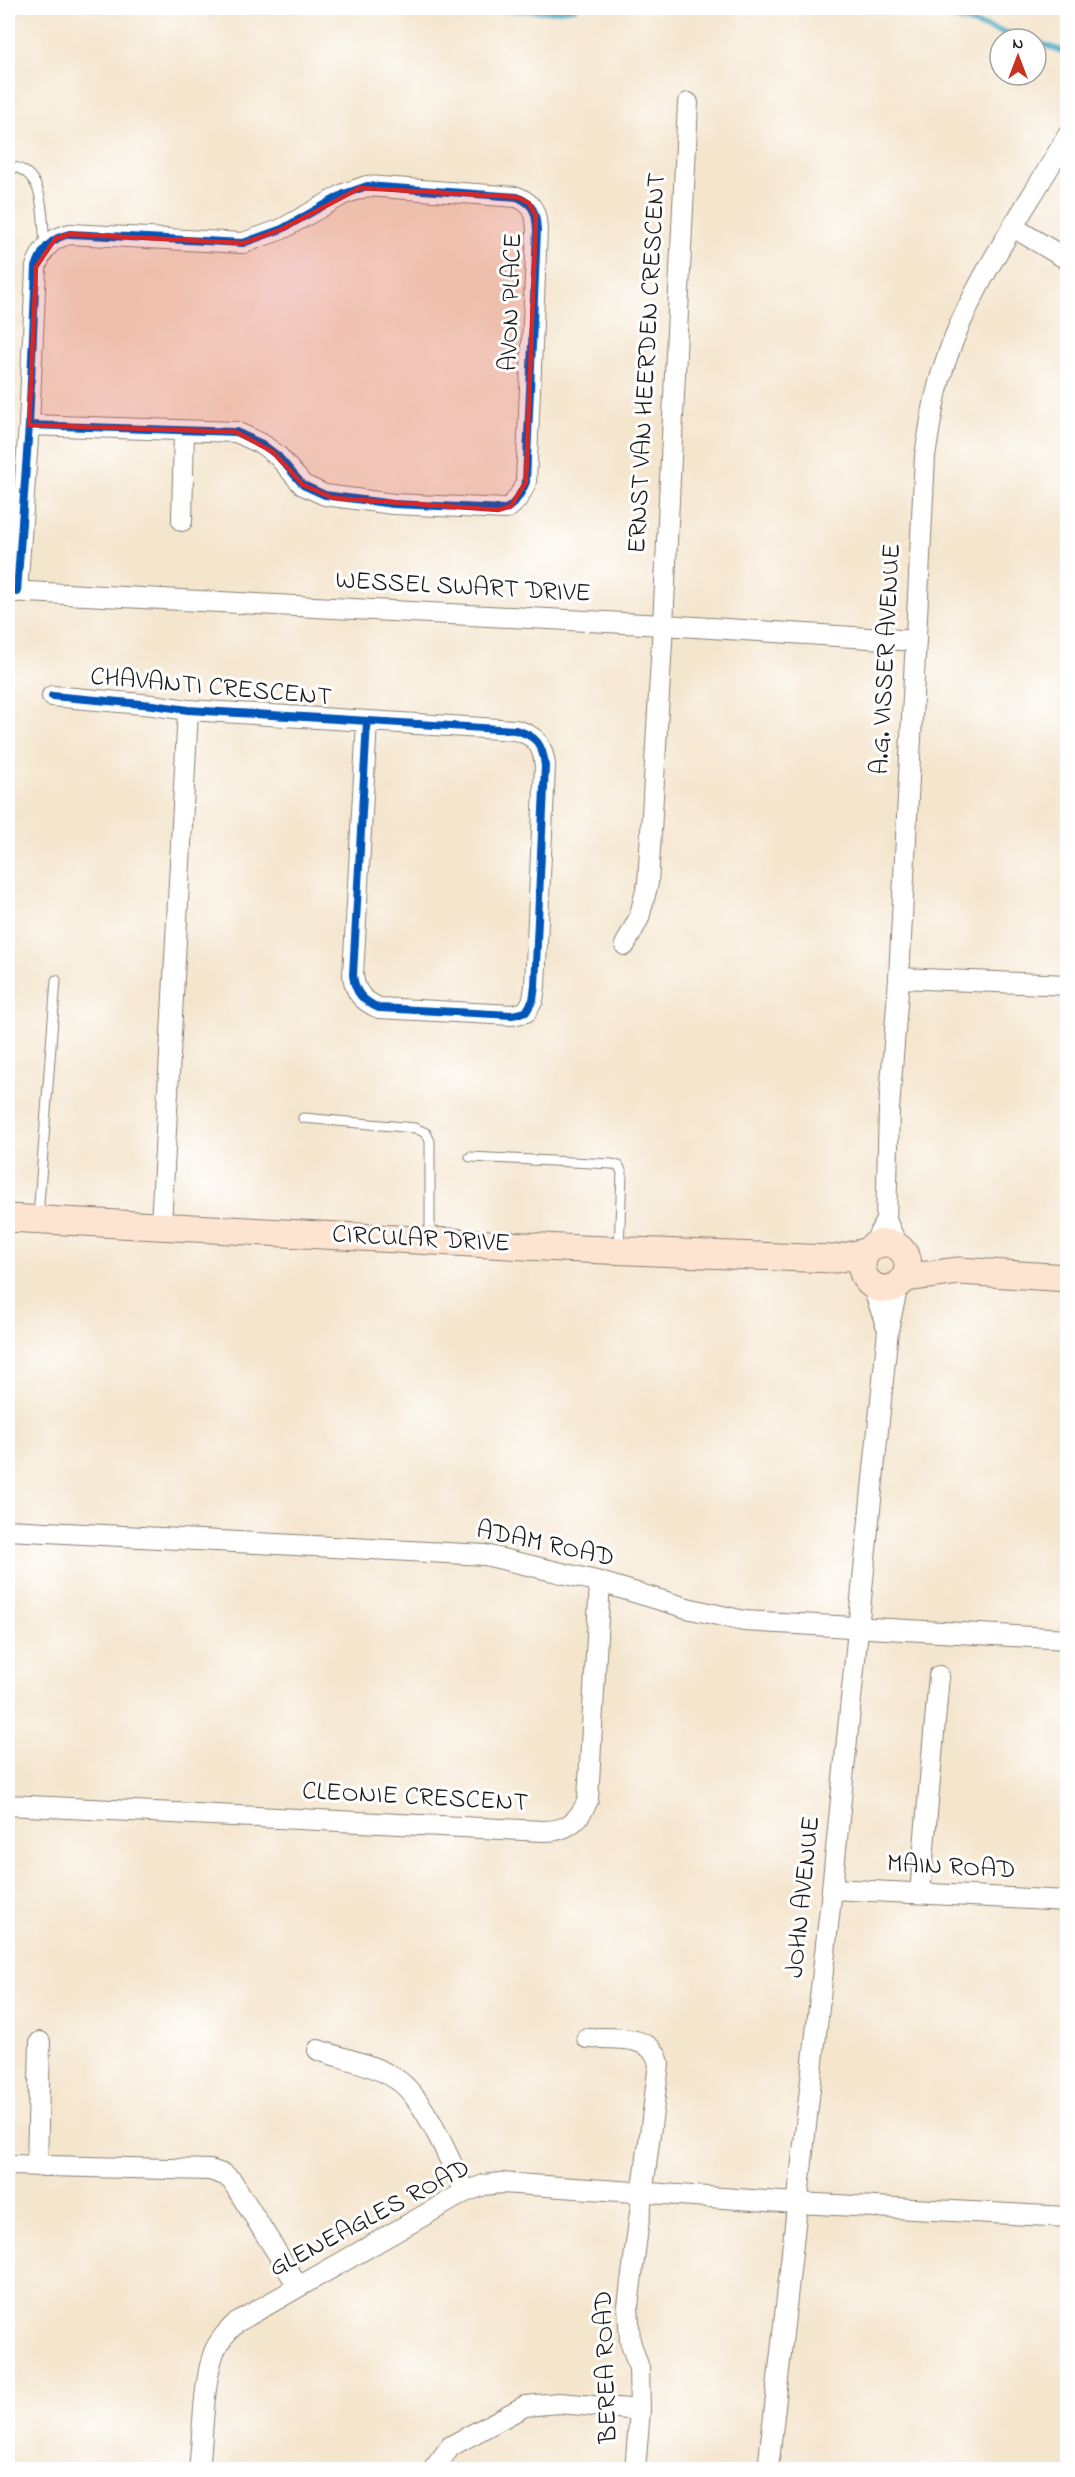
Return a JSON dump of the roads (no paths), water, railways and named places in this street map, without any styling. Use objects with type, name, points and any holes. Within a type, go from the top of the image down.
[{"type":"street","name":"ERNST VAN HEERDEN CRESCENT","points":[[625,945],[639,918],[648,883],[688,103]]},
{"type":"street","name":"A.G. VISSER AVENUE","points":[[885,1265],[889,1109],[899,978],[925,456],[932,410],[944,366],[963,316],[1068,135]]},
{"type":"street","name":"AVON PLACE","points":[[29,425],[236,432],[254,439],[273,452],[303,485],[333,498],[498,510],[511,506],[526,482],[537,230],[534,209],[529,203],[517,197],[367,186],[344,194],[282,229],[250,242],[229,243],[70,234],[55,239],[45,248]]},
{"type":"street","points":[[1013,227],[1068,260]]},
{"type":"street","points":[[12,592],[29,425],[36,267],[45,248]]},
{"type":"street","points":[[182,521],[184,431]]},
{"type":"street","name":"WESSEL SWART DRIVE","points":[[12,592],[663,625],[916,641]]},
{"type":"street","name":"CHAVANTI CRESCENT","points":[[52,696],[188,710],[515,730],[539,742],[543,750],[545,766],[536,986],[533,1000],[526,1012],[512,1015],[379,1008],[365,1001],[356,989],[353,975],[367,722]]},
{"type":"street","name":"CHAVANTI CRESCENT","points":[[161,1226],[188,710]]},
{"type":"street","points":[[899,978],[1068,985]]},
{"type":"street","name":"CIRCULAR DRIVE","points":[[8,1218],[619,1251],[835,1259],[885,1265]]},
{"type":"street","points":[[885,1265],[1068,1278]]},
{"type":"street","name":"JOHN AVENUE","points":[[768,2469],[832,1888],[888,1330],[885,1265]]},
{"type":"street","name":"ADAM ROAD","points":[[8,1530],[477,1555],[600,1582],[730,1619],[770,1624],[859,1626],[1068,1639]]},
{"type":"street","name":"CLEONIE CRESCENT","points":[[8,1805],[544,1831],[566,1828],[580,1816],[588,1800],[600,1582]]},
{"type":"street","points":[[920,1893],[939,1676]]},
{"type":"street","name":"MAIN ROAD","points":[[832,1888],[1068,1901]]},
{"type":"street","name":"BEREA ROAD","points":[[586,2038],[637,2041],[647,2045],[658,2058],[659,2073],[628,2324],[639,2368],[640,2410],[635,2469]]},
{"type":"street","points":[[37,2166],[40,2042]]},
{"type":"street","points":[[318,2050],[377,2069],[397,2079],[409,2090],[424,2112],[465,2192]]},
{"type":"street","points":[[8,2166],[219,2172],[232,2181],[298,2286]]},
{"type":"street","name":"GLENEAGLES ROAD","points":[[199,2469],[208,2380],[214,2352],[223,2337],[237,2322],[465,2192],[484,2185],[501,2183],[797,2204],[1068,2217]]},
{"type":"street","points":[[433,2469],[451,2446],[525,2406],[559,2403],[640,2410]]},
{"type":"lane","points":[[8,166],[22,168],[29,173],[37,185],[45,248]]},
{"type":"lane","points":[[38,1220],[56,980]]},
{"type":"lane","points":[[303,1118],[415,1128],[426,1132],[430,1141],[430,1240]]},
{"type":"lane","points":[[470,1157],[619,1166],[622,1173],[619,1251]]},
{"type":"waterway","points":[[403,8],[550,11],[575,8]]},
{"type":"waterway","points":[[921,8],[988,28]]},
{"type":"waterway","points":[[1048,46],[1068,53]]}]
